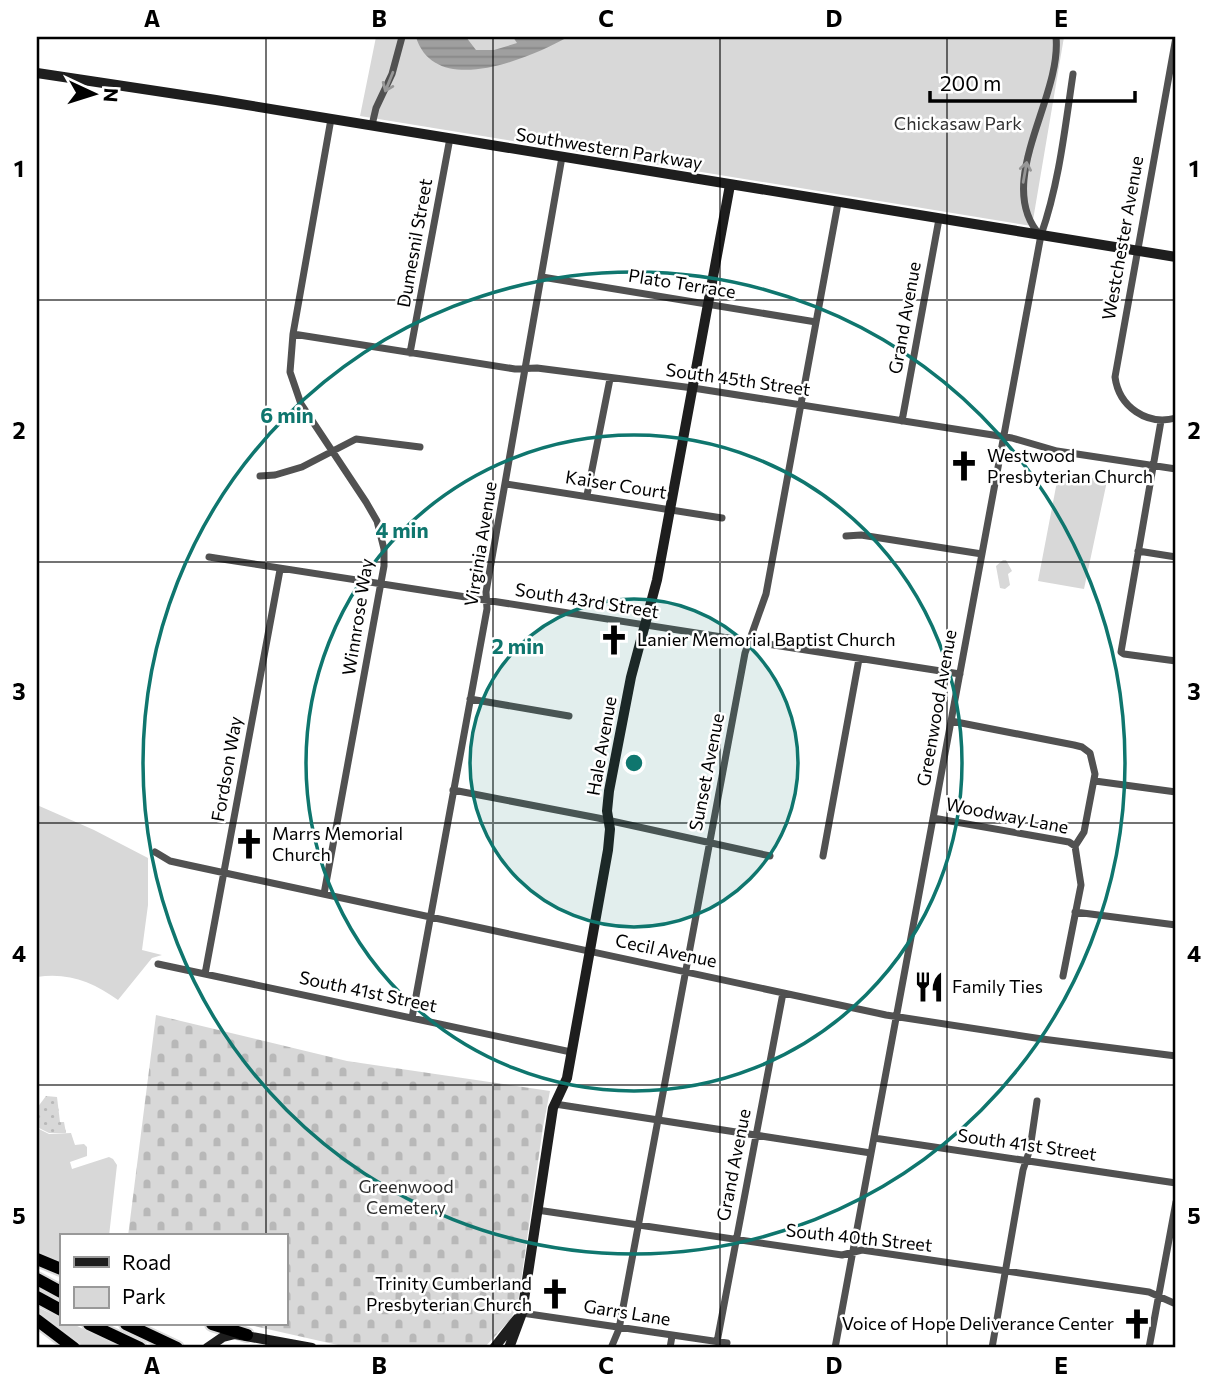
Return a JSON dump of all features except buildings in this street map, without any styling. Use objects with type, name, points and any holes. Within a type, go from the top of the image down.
[{"type":"highway","points":[[37,1259],[60,1269]]},
{"type":"highway","points":[[37,1279],[60,1291]]},
{"type":"highway","points":[[37,1297],[60,1309]]},
{"type":"highway","points":[[37,1320],[74,1348]]},
{"type":"highway","points":[[93,1326],[140,1348]]},
{"type":"highway","points":[[130,1326],[177,1348]]},
{"type":"highway","points":[[218,1326],[247,1335]]},
{"type":"street","points":[[372,125],[376,108],[392,74],[402,37]]},
{"type":"street","points":[[1041,235],[1032,226],[1026,213],[1023,186],[1029,153],[1050,86],[1056,37]]},
{"type":"street","name":"Westchester Avenue","points":[[1161,421],[1146,418],[1130,407],[1116,384],[1115,370],[1176,37]]},
{"type":"street","name":"Southwestern Parkway","points":[[37,73],[1176,257]]},
{"type":"street","name":"Greenwood Avenue","points":[[835,1348],[1041,235],[1048,217],[1058,168],[1073,74]]},
{"type":"street","name":"Winnrose Way","points":[[324,894],[382,585],[384,557],[381,533],[366,502],[307,414],[295,391],[290,372],[293,334],[331,119]]},
{"type":"street","name":"Dumesnil Street","points":[[410,353],[450,138]]},
{"type":"street","name":"Virginia Avenue","points":[[412,1018],[470,699],[562,157]]},
{"type":"street","name":"Hale Avenue","points":[[522,1313],[555,1104],[567,1078],[608,850],[608,801],[613,773],[631,677],[657,580],[730,185]]},
{"type":"street","name":"Sunset Avenue","points":[[611,1348],[619,1329],[745,653],[765,594],[838,203]]},
{"type":"street","name":"Grand Avenue","points":[[902,421],[939,219]]},
{"type":"street","name":"Plato Terrace","points":[[542,277],[816,322]]},
{"type":"street","name":"South 45th Street","points":[[293,334],[515,369],[537,368],[693,388],[1003,437],[1057,451],[1176,469]]},
{"type":"street","points":[[587,495],[610,379]]},
{"type":"street","points":[[1176,418],[1161,421],[1121,647],[1124,654],[1176,661]]},
{"type":"street","points":[[260,476],[275,475],[302,467],[351,440],[363,438],[420,447]]},
{"type":"street","name":"Kaiser Court","points":[[506,484],[722,518]]},
{"type":"street","points":[[846,536],[861,535],[982,555]]},
{"type":"street","points":[[1138,551],[1176,557]]},
{"type":"street","name":"South 43rd Street","points":[[209,557],[960,674]]},
{"type":"street","name":"Fordson Way","points":[[205,974],[279,569]]},
{"type":"street","points":[[822,856],[859,659]]},
{"type":"street","points":[[470,699],[569,716]]},
{"type":"street","points":[[951,721],[1074,745],[1090,753],[1095,781],[1084,832],[1075,846],[1081,881],[1063,976]]},
{"type":"street","points":[[1095,781],[1176,792]]},
{"type":"street","points":[[453,790],[608,820],[770,856]]},
{"type":"street","name":"Woodway Lane","points":[[933,818],[1069,842],[1075,846]]},
{"type":"street","name":"Cecil Avenue","points":[[155,852],[170,860],[896,1017],[1052,1041],[1176,1056]]},
{"type":"street","points":[[1076,912],[1176,925]]},
{"type":"street","name":"South 41st Street","points":[[158,964],[571,1052]]},
{"type":"street","name":"Grand Avenue","points":[[717,1342],[783,993]]},
{"type":"street","points":[[992,1348],[1037,1101]]},
{"type":"street","points":[[555,1104],[871,1153]]},
{"type":"street","name":"South 41st Street","points":[[874,1138],[1176,1183]]},
{"type":"street","points":[[1149,1348],[1176,1202]]},
{"type":"street","name":"South 40th Street","points":[[537,1210],[842,1255],[862,1250],[1149,1292],[1176,1304]]},
{"type":"street","points":[[494,1348],[522,1313]]},
{"type":"street","points":[[509,1348],[522,1313]]},
{"type":"street","name":"Garrs Lane","points":[[522,1313],[727,1343]]},
{"type":"street","points":[[207,1348],[223,1337],[247,1335],[312,1348]]},
{"type":"street","points":[[670,1348],[672,1336]]},
{"type":"green space","name":"Chickasaw Park","points":[[376,37],[1064,37],[1032,226],[360,116]]},
{"type":"green space","points":[[1059,471],[1107,481],[1084,589],[1038,581]]},
{"type":"green space","points":[[1006,560],[1012,571],[1008,574],[1010,585],[1005,589],[1000,588],[996,566]]},
{"type":"green space","points":[[37,805],[148,858],[148,905],[142,950],[162,955],[152,958],[118,1000],[99,988],[70,977],[37,977]]},
{"type":"green space","name":"Greenwood Cemetery","points":[[156,1015],[347,1061],[550,1091],[518,1302],[511,1319],[484,1348],[351,1348],[254,1326],[287,1326],[287,1234],[128,1234]]},
{"type":"green space","points":[[46,1096],[57,1097],[60,1122],[64,1122],[66,1133],[49,1133],[37,1127],[37,1108]]},
{"type":"green space","points":[[37,1128],[49,1134],[71,1133],[75,1145],[84,1144],[87,1147],[87,1156],[70,1162],[72,1169],[109,1157],[117,1165],[109,1234],[60,1234],[60,1262],[37,1252]]},
{"type":"green space","points":[[37,1307],[60,1318],[60,1326],[77,1326],[123,1348],[80,1348],[37,1314]]},
{"type":"shaded area","points":[[416,37],[466,37],[476,50],[494,50],[517,43],[513,37],[568,37],[508,63],[462,70],[442,66],[426,56]]},
{"type":"place","name":"Westwood Presbyterian Church","points":[[964,466]]},
{"type":"place","name":"Lanier Memorial Baptist Church","points":[[614,640]]},
{"type":"place","name":"Marrs Memorial Church","points":[[249,844]]},
{"type":"place","name":"Family Ties","points":[[929,987]]},
{"type":"place","name":"Trinity Cumberland Presbyterian Church","points":[[555,1294]]},
{"type":"place","name":"Voice of Hope Deliverance Center","points":[[1137,1324]]}]
